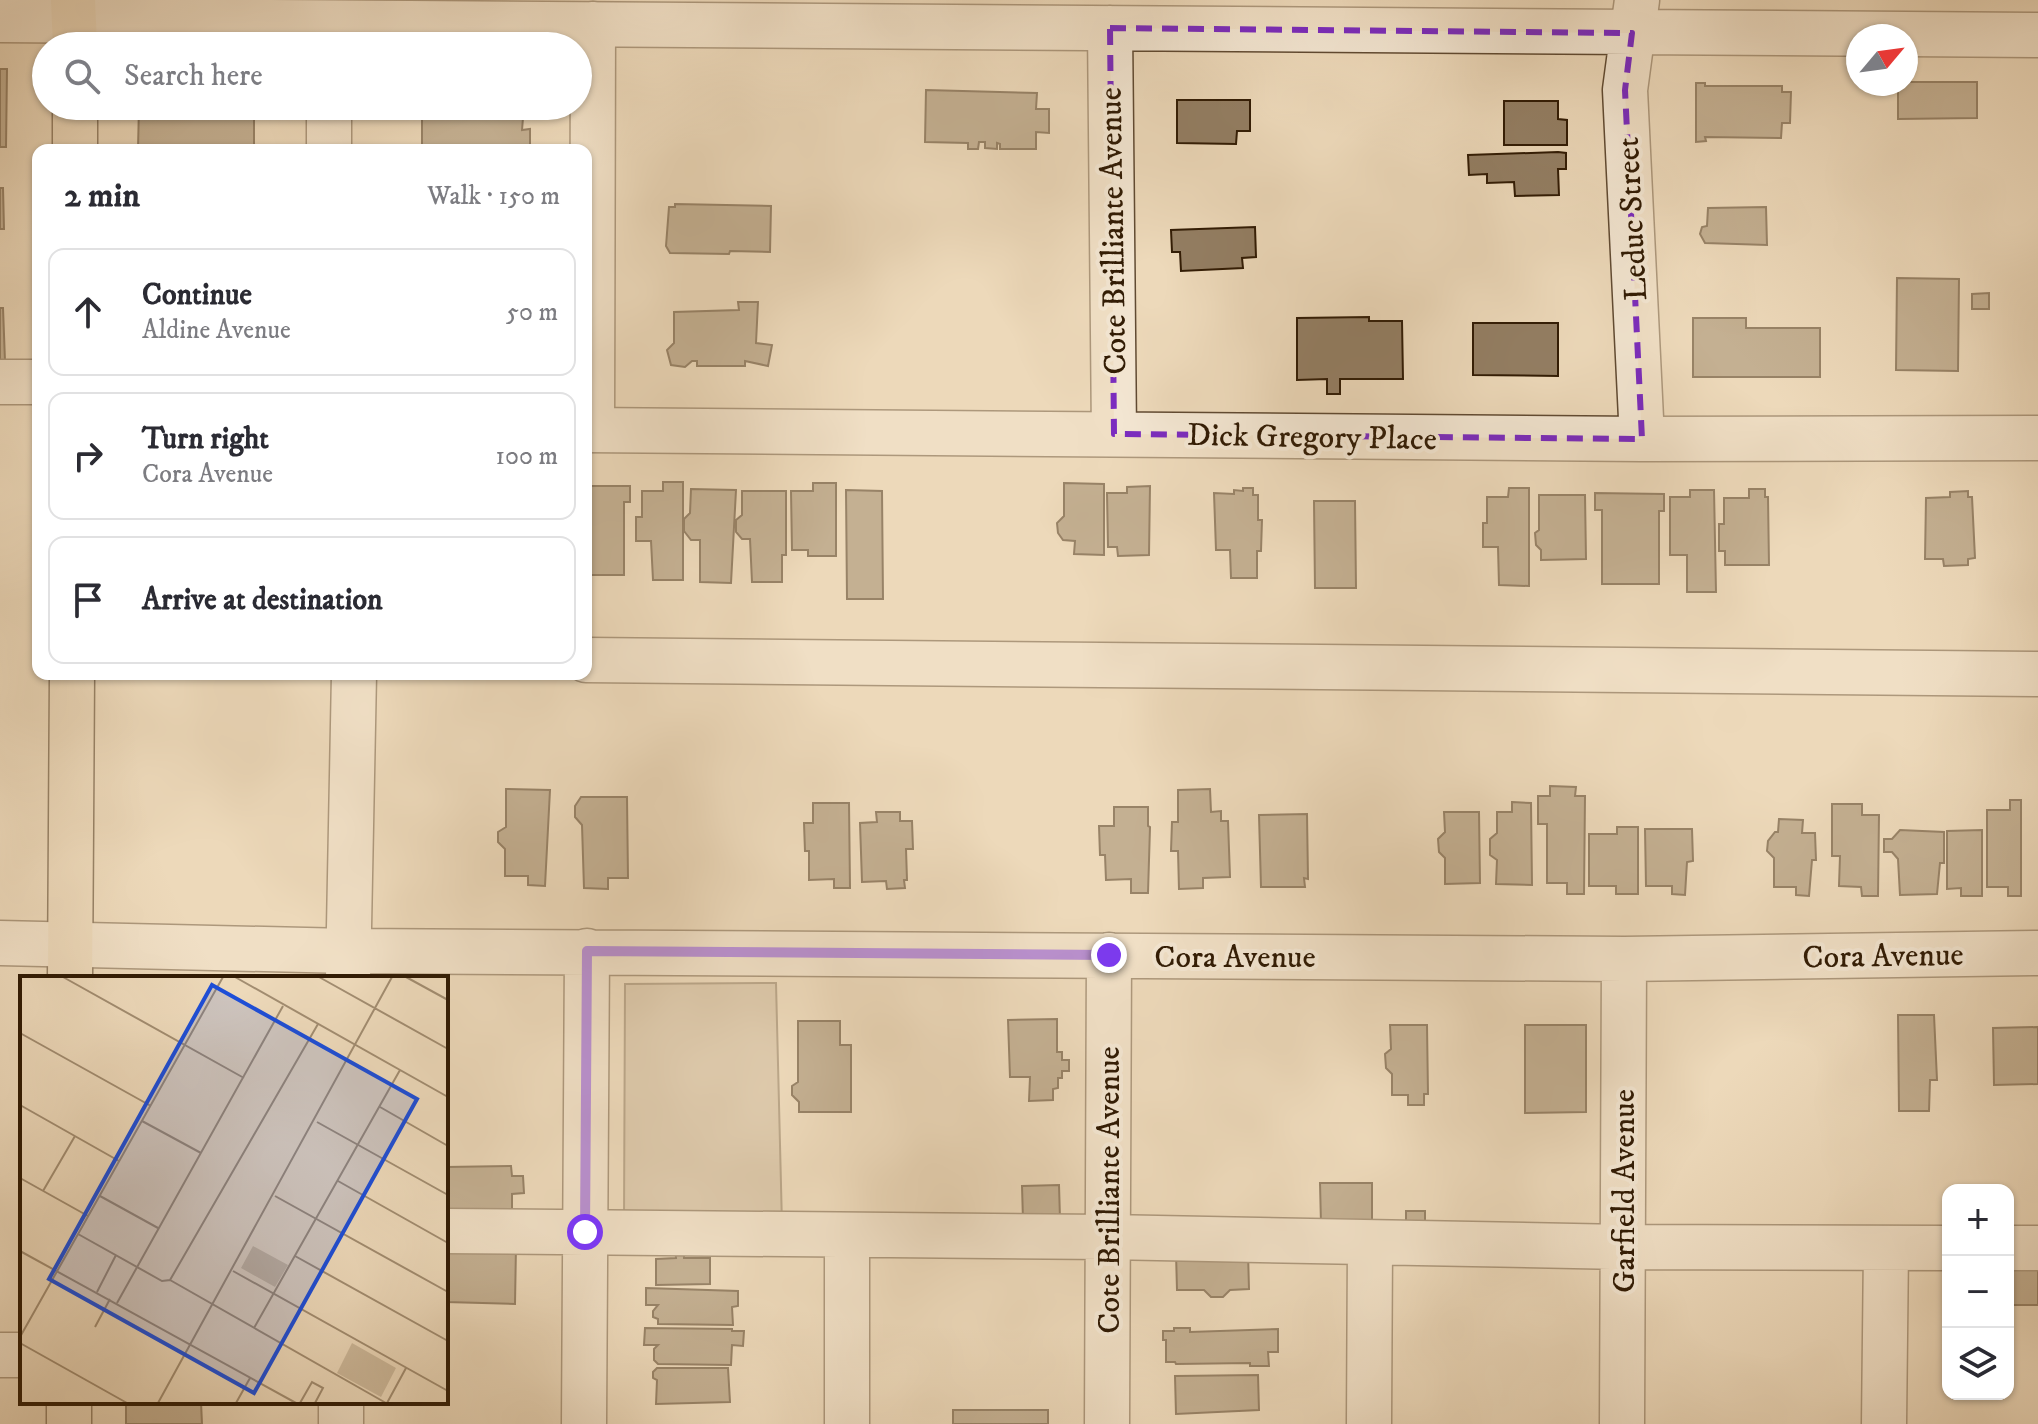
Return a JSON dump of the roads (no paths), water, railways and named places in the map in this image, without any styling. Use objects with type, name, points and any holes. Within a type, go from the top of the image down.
[{"type":"main road","points":[[75,120],[75,144]]},
{"type":"main road","points":[[70,960],[72,680]]},
{"type":"street","points":[[341,32],[453,12],[593,24],[836,13],[1110,28],[1220,14],[1635,17],[2038,35]]},
{"type":"street","name":"Leduc Street","points":[[1635,17],[1625,90],[1642,439]]},
{"type":"street","points":[[0,20],[287,32]]},
{"type":"street","points":[[592,144],[593,24]]},
{"type":"street","name":"Cote Brilliante Avenue","points":[[1110,28],[1114,434]]},
{"type":"street","points":[[329,120],[329,144]]},
{"type":"street","points":[[0,382],[32,382]]},
{"type":"street","name":"Dick Gregory Place","points":[[592,430],[1642,439],[2038,438]]},
{"type":"street","points":[[592,660],[2038,674]]},
{"type":"street","points":[[348,965],[354,680]]},
{"type":"street","name":"Cora Avenue","points":[[0,943],[70,960],[348,965],[587,951],[1624,959],[2038,953]]},
{"type":"street","points":[[584,1424],[587,951]]},
{"type":"street","name":"Cote Brilliante Avenue","points":[[1107,1424],[1109,955]]},
{"type":"street","name":"Garfield Avenue","points":[[1622,1424],[1624,959]]},
{"type":"street","points":[[448,1231],[1107,1237],[1623,1247],[1942,1248]]},
{"type":"street","points":[[847,1235],[847,1424]]},
{"type":"street","points":[[1369,1424],[1370,1243]]},
{"type":"street","points":[[1884,1424],[1886,1248]]},
{"type":"street","points":[[2014,1248],[2038,1248]]}]
